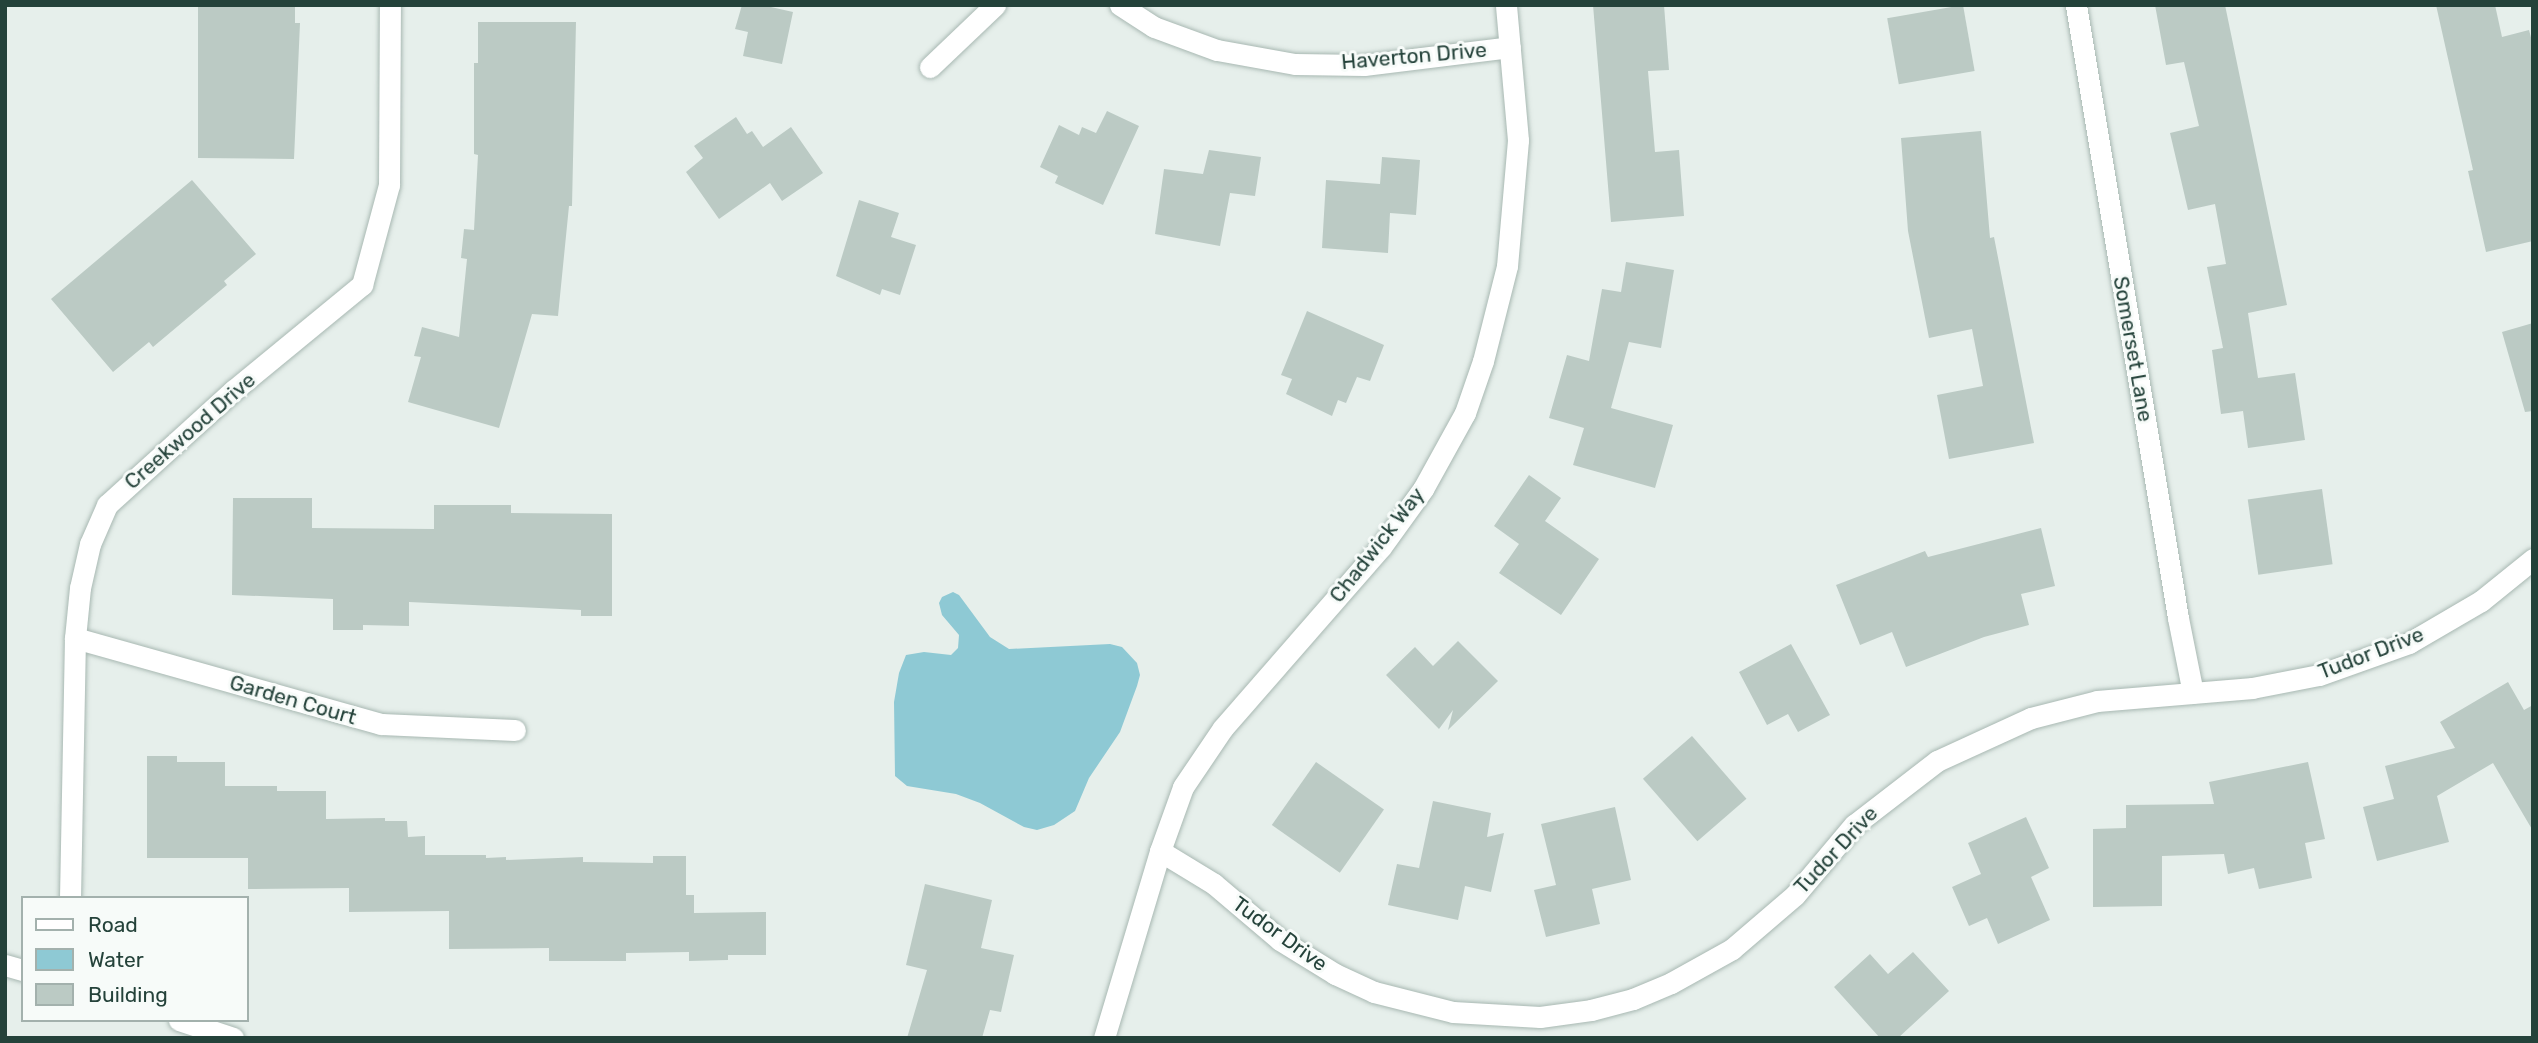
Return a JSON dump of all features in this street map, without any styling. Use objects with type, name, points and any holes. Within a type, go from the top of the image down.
[{"type":"street","name":"Creekwood Drive","points":[[70,896],[75,638],[80,588],[90,544],[107,505],[234,390],[362,285],[389,185],[390,5]]},
{"type":"street","points":[[930,67],[995,5]]},
{"type":"street","name":"Haverton Drive","points":[[1120,5],[1154,27],[1217,50],[1295,64],[1364,65],[1510,47]]},
{"type":"street","name":"Chadwick Way","points":[[1104,1038],[1160,851],[1183,787],[1223,728],[1381,547],[1423,489],[1465,414],[1483,361],[1507,267],[1518,140],[1506,5]]},
{"type":"street","name":"Somerset Lane","points":[[2076,5],[2178,618],[2193,692]]},
{"type":"street","name":"Tudor Drive","points":[[1160,851],[1214,884],[1280,940],[1335,974],[1374,992],[1453,1013],[1540,1017],[1591,1010],[1633,999],[1671,983],[1732,949],[1795,895],[1854,825],[1937,761],[2044,715],[2097,701],[2252,688],[2319,676],[2409,643],[2481,600],[2533,559]]},
{"type":"street","name":"Garden Court","points":[[75,638],[381,724],[515,730]]},
{"type":"street","points":[[185,1022],[233,1038]]},
{"type":"water","points":[[953,592],[959,595],[990,637],[1009,649],[1110,644],[1122,647],[1137,663],[1140,675],[1120,732],[1089,778],[1075,811],[1054,825],[1037,830],[1024,827],[980,803],[956,794],[907,786],[895,776],[894,702],[899,673],[906,655],[924,652],[951,655],[958,648],[959,635],[942,615],[939,603],[942,597]]},
{"type":"building","points":[[198,5],[295,5],[295,23],[300,23],[294,159],[198,158]]},
{"type":"building","points":[[742,5],[762,5],[793,12],[782,64],[743,56],[748,32],[735,29]]},
{"type":"building","points":[[1593,5],[1664,5],[1669,70],[1648,71],[1655,152],[1679,150],[1684,216],[1611,222]]},
{"type":"building","points":[[1963,5],[1975,71],[1899,84],[1887,18]]},
{"type":"building","points":[[2155,5],[2225,5],[2287,305],[2248,313],[2258,378],[2295,373],[2305,440],[2248,448],[2243,411],[2221,414],[2212,350],[2223,348],[2207,267],[2226,264],[2215,204],[2188,210],[2170,133],[2199,126],[2184,62],[2166,65]]},
{"type":"building","points":[[2436,5],[2495,5],[2502,37],[2529,30],[2533,45],[2533,241],[2486,252],[2468,171],[2473,170]]},
{"type":"building","points":[[478,22],[576,22],[572,206],[569,206],[558,316],[532,314],[499,428],[408,402],[421,357],[414,356],[422,327],[459,337],[467,259],[461,258],[464,229],[474,230],[478,155],[474,154],[474,63],[478,63]]},
{"type":"building","points":[[1107,111],[1139,126],[1103,205],[1055,183],[1058,176],[1040,167],[1059,125],[1079,135],[1082,127],[1096,133]]},
{"type":"building","points":[[736,117],[747,134],[752,131],[763,147],[791,127],[823,173],[782,201],[770,183],[719,219],[686,172],[703,158],[694,146]]},
{"type":"building","points":[[1981,131],[1990,238],[1994,237],[2034,443],[1949,459],[1937,395],[1983,386],[1972,329],[1929,338],[1908,231],[1901,138]]},
{"type":"building","points":[[1209,150],[1261,157],[1255,196],[1230,193],[1220,246],[1155,234],[1164,169],[1203,174]]},
{"type":"building","points":[[1382,157],[1420,160],[1416,215],[1390,213],[1388,253],[1322,248],[1326,180],[1380,184]]},
{"type":"building","points":[[192,180],[256,254],[224,281],[227,285],[153,347],[149,342],[113,372],[51,299]]},
{"type":"building","points":[[859,200],[899,213],[891,237],[916,245],[900,295],[882,289],[880,295],[836,276]]},
{"type":"building","points":[[1626,262],[1674,270],[1661,348],[1629,342],[1611,408],[1673,425],[1655,488],[1573,465],[1584,428],[1549,418],[1567,355],[1589,361],[1602,289],[1621,292]]},
{"type":"building","points":[[1307,311],[1384,345],[1370,381],[1357,377],[1346,403],[1338,400],[1332,416],[1286,394],[1292,379],[1281,375]]},
{"type":"building","points":[[2533,323],[2533,411],[2525,412],[2502,332]]},
{"type":"building","points":[[1529,475],[1561,498],[1545,521],[1599,559],[1561,615],[1499,573],[1519,544],[1494,526]]},
{"type":"building","points":[[2322,489],[2333,564],[2258,575],[2248,499]]},
{"type":"building","points":[[233,498],[312,498],[312,528],[434,529],[434,505],[511,505],[511,513],[612,514],[612,616],[581,616],[581,610],[409,602],[409,626],[363,625],[363,630],[333,630],[333,599],[232,595]]},
{"type":"building","points":[[2041,528],[2055,586],[2021,594],[2029,625],[1984,637],[1906,667],[1892,632],[1860,645],[1836,585],[1925,551],[1928,557]]},
{"type":"building","points":[[1458,641],[1498,681],[1448,730],[1453,710],[1439,729],[1386,675],[1415,647],[1433,666]]},
{"type":"building","points":[[1791,644],[1830,715],[1798,732],[1788,714],[1767,725],[1739,672]]},
{"type":"building","points":[[2508,682],[2524,710],[2533,705],[2533,831],[2493,763],[2437,796],[2449,842],[2377,861],[2363,807],[2394,799],[2385,766],[2455,748],[2440,722]]},
{"type":"building","points":[[1692,736],[1746,799],[1697,841],[1643,779]]},
{"type":"building","points":[[147,756],[177,756],[177,762],[225,762],[225,786],[277,786],[277,791],[326,791],[326,819],[385,818],[385,821],[407,821],[408,837],[425,836],[425,855],[486,855],[486,858],[506,857],[506,860],[583,857],[583,862],[653,863],[653,856],[686,856],[686,895],[694,895],[694,913],[766,912],[766,955],[728,955],[728,960],[689,961],[689,952],[626,953],[626,961],[549,961],[549,948],[449,949],[449,911],[349,912],[349,888],[248,889],[248,858],[147,858]]},
{"type":"building","points":[[1316,762],[1384,810],[1340,873],[1272,825]]},
{"type":"building","points":[[2308,762],[2325,839],[2305,843],[2312,878],[2259,889],[2254,868],[2228,874],[2224,854],[2162,856],[2162,906],[2093,907],[2093,829],[2126,828],[2126,805],[2214,804],[2209,782]]},
{"type":"building","points":[[1433,801],[1491,813],[1487,837],[1504,833],[1491,892],[1465,886],[1458,920],[1388,905],[1397,864],[1419,868]]},
{"type":"building","points":[[1615,807],[1631,880],[1592,889],[1600,924],[1546,937],[1534,890],[1556,885],[1541,824]]},
{"type":"building","points":[[2026,817],[2049,868],[2031,877],[2050,920],[1998,944],[1987,918],[1969,926],[1952,887],[1981,874],[1968,843]]},
{"type":"building","points":[[925,884],[992,900],[981,948],[1014,955],[1001,1012],[990,1010],[982,1038],[907,1038],[927,970],[906,965]]},
{"type":"building","points":[[1913,952],[1949,991],[1898,1038],[1880,1038],[1834,987],[1870,954],[1888,974]]}]
